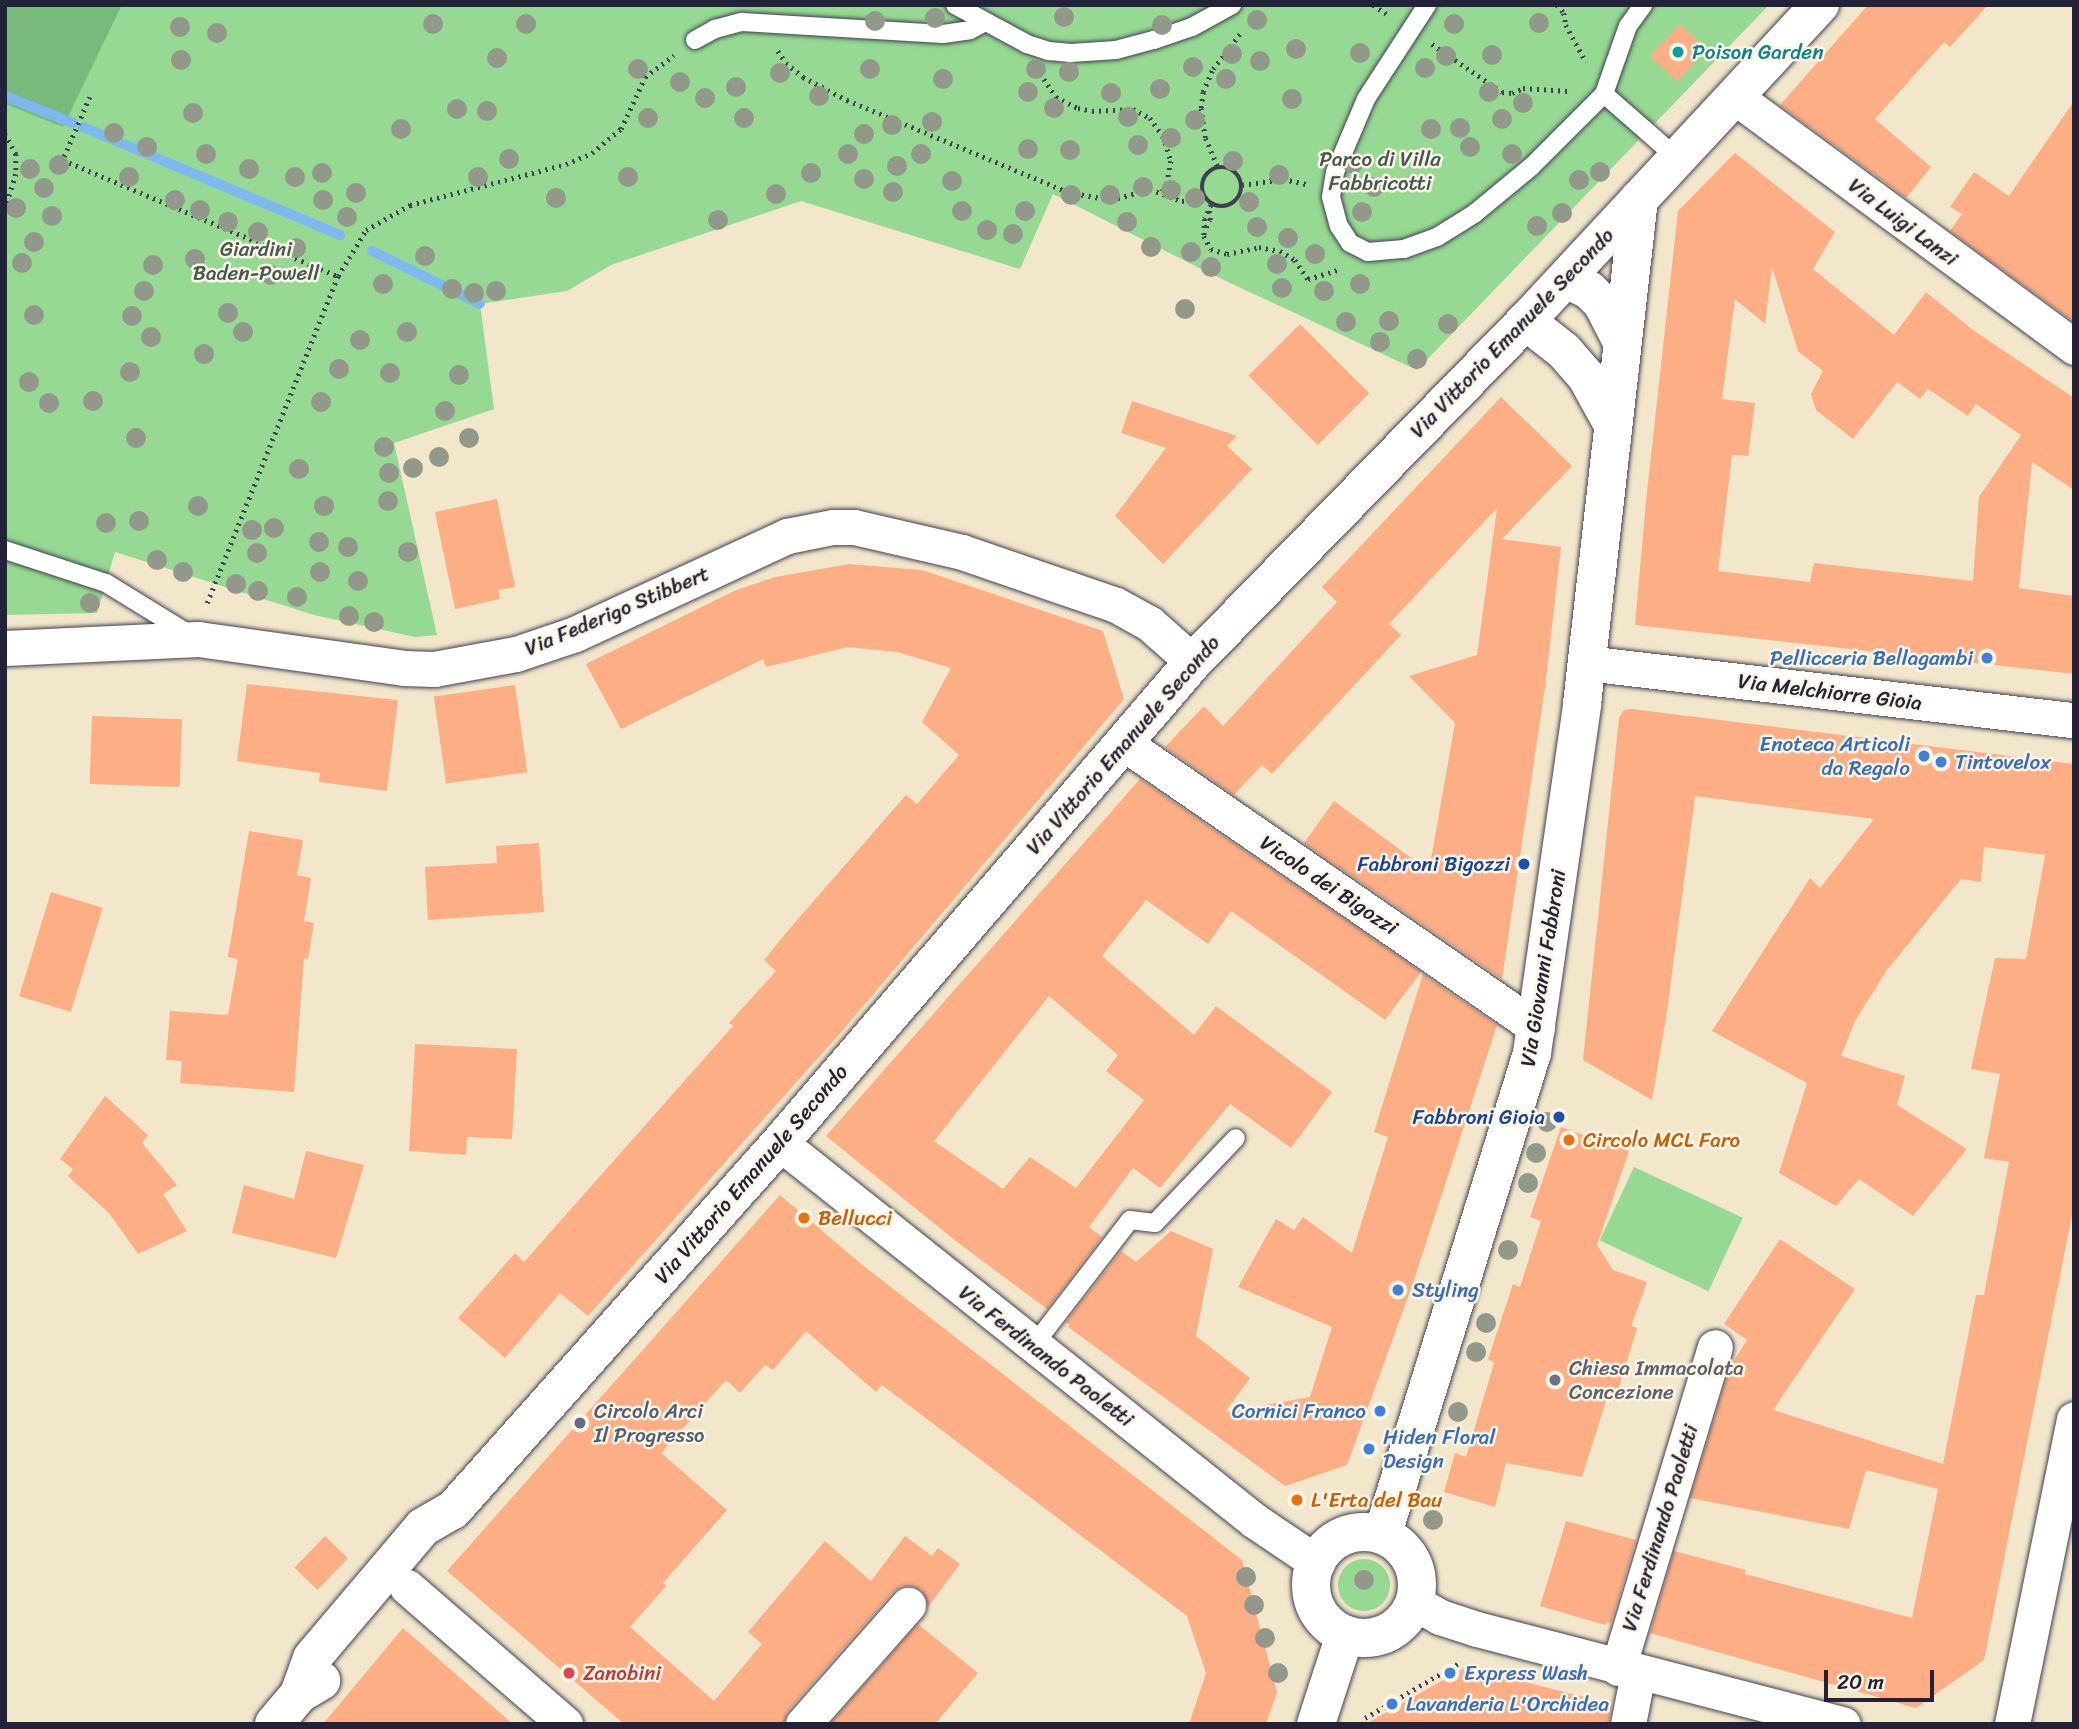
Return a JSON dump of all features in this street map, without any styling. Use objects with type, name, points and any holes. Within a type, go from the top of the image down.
[{"type":"street","name":"Via Vittorio Emanuele Secondo","points":[[274,1724],[299,1694],[312,1658],[423,1527],[453,1510],[780,1143],[1193,662],[1526,321],[1676,156],[1820,5]]},
{"type":"street","name":"Via Luigi Lanzi","points":[[1734,96],[2074,347]]},
{"type":"street","name":"Via Giovanni Fabbroni","points":[[1383,1533],[1517,1106],[1537,1028],[1586,663],[1639,199]]},
{"type":"street","points":[[1566,279],[1590,290],[1602,303],[1621,340]]},
{"type":"street","points":[[1526,321],[1564,351],[1586,376],[1613,425]]},
{"type":"street","name":"Via Federigo Stibbert","points":[[5,648],[198,639],[404,668],[434,669],[516,654],[575,634],[787,536],[833,527],[854,527],[962,552],[1115,605],[1150,624],[1193,662]]},
{"type":"street","name":"Via Melchiorre Gioia","points":[[1586,663],[2074,720]]},
{"type":"street","name":"Vicolo dei Bigozzi","points":[[1122,742],[1537,1028]]},
{"type":"street","name":"Via Ferdinando Paoletti","points":[[780,1143],[1276,1537],[1317,1563]]},
{"type":"street","name":"Via Ferdinando Paoletti","points":[[1628,1724],[1628,1671],[1715,1347]]},
{"type":"street","points":[[2012,1724],[2074,1419]]},
{"type":"street","name":"Via Vittorio Emanuele Secondo","points":[[299,1694],[330,1676],[407,1587],[442,1543],[453,1510]]},
{"type":"street","points":[[1372,1531],[1383,1533],[1395,1540],[1411,1562],[1417,1588],[1413,1602],[1401,1622],[1381,1635],[1365,1638],[1345,1635],[1332,1628],[1317,1607],[1312,1577],[1317,1563],[1330,1545],[1347,1534],[1372,1531]]},
{"type":"street","points":[[407,1587],[565,1724]]},
{"type":"street","points":[[1413,1602],[1448,1620],[1628,1671],[1843,1724]]},
{"type":"street","points":[[803,1724],[908,1605]]},
{"type":"street","points":[[1316,1724],[1345,1635]]},
{"type":"lane","points":[[955,5],[1009,36],[1049,51],[1085,53],[1116,50],[1192,27],[1232,5]]},
{"type":"lane","points":[[1427,5],[1366,99],[1338,163],[1331,197],[1344,236],[1368,252],[1393,252],[1418,245],[1474,214],[1532,166],[1604,94],[1628,26],[1643,5]]},
{"type":"lane","points":[[695,40],[727,25],[742,22],[943,34],[970,30],[985,22]]},
{"type":"lane","points":[[1604,94],[1676,156]]},
{"type":"lane","points":[[5,551],[106,583],[198,639]]},
{"type":"lane","points":[[1033,1346],[1130,1220],[1155,1223],[1236,1138]]},
{"type":"path","points":[[1373,5],[1382,11]]},
{"type":"path","points":[[1557,5],[1564,13],[1566,25]]},
{"type":"path","points":[[767,25],[771,41],[786,63],[803,77],[847,100],[1080,196],[1111,200],[1141,189],[1161,192],[1182,201],[1204,199]]},
{"type":"path","points":[[1217,166],[1205,138],[1203,92],[1218,62],[1244,30]]},
{"type":"path","points":[[1410,30],[1502,92],[1514,93],[1523,88]]},
{"type":"path","points":[[1049,51],[1043,75],[1048,88],[1060,99],[1085,110],[1133,109],[1146,114],[1157,126],[1171,161],[1167,184],[1161,192]]},
{"type":"path","points":[[198,639],[213,582],[338,276],[366,230],[410,205],[566,164],[592,153],[621,129],[645,78],[658,67]]},
{"type":"path","points":[[90,97],[63,160],[338,276]]},
{"type":"path","points":[[5,134],[16,154],[16,174],[5,211]]},
{"type":"path","points":[[1217,166],[1230,168],[1239,176],[1242,185],[1239,197],[1231,205],[1220,208],[1210,207],[1204,199],[1203,180],[1217,166]]},
{"type":"path","points":[[1242,185],[1267,180],[1290,180],[1308,184],[1331,197]]},
{"type":"path","points":[[1210,207],[1204,236],[1211,249],[1227,254],[1259,247],[1280,251],[1295,260],[1303,276],[1308,279],[1339,270],[1368,252]]},
{"type":"path","points":[[1363,1724],[1365,1718],[1460,1661],[1468,1663]]},
{"type":"green space","points":[[5,5],[122,5],[63,127],[5,104]]},
{"type":"green space","name":"Giardini Baden-Powell","points":[[122,5],[1769,5],[1417,370],[1209,273],[1053,194],[1020,269],[801,201],[611,265],[567,291],[480,304],[494,409],[394,443],[437,635],[415,637],[314,615],[115,552],[97,613],[5,615],[5,104],[63,126]]},
{"type":"green space","points":[[1634,1167],[1743,1218],[1709,1291],[1600,1240]]},
{"type":"green space","points":[[1364,1559],[1374,1561],[1382,1567],[1388,1575],[1388,1595],[1382,1603],[1374,1609],[1364,1611],[1354,1609],[1346,1603],[1340,1595],[1338,1585],[1340,1575],[1346,1567],[1354,1561]]},
{"type":"building","points":[[1868,5],[1988,5],[1950,47],[1944,42],[1875,119],[1931,167],[1906,198],[1780,105]]},
{"type":"building","name":"Poison Garden","points":[[1680,24],[1707,49],[1677,81],[1650,56]]},
{"type":"building","points":[[2074,101],[2074,322],[1950,231],[1962,214],[1950,207],[1974,172],[2009,196]]},
{"type":"building","points":[[1735,153],[1835,232],[1813,269],[1894,335],[1926,292],[1973,330],[2074,398],[2074,490],[2032,462],[2019,588],[2074,596],[2074,674],[1635,625],[1678,211]],"holes":[[[1772,267],[1798,351],[1823,371],[1811,394],[1816,410],[1853,439],[1897,382],[1920,399],[1928,389],[1968,416],[1976,404],[2021,435],[1979,497],[1973,581],[1814,563],[1810,582],[1718,571],[1732,455],[1748,456],[1755,403],[1722,399],[1735,299],[1765,324]]]},
{"type":"building","points":[[1300,324],[1369,393],[1318,445],[1248,376]]},
{"type":"building","points":[[1501,397],[1572,466],[1502,539],[1561,547],[1545,687],[1502,979],[1304,843],[1334,801],[1429,871],[1455,723],[1409,676],[1477,655],[1497,508],[1389,624],[1401,635],[1272,774],[1262,765],[1234,795],[1165,747],[1204,706],[1223,726],[1337,602],[1322,587]]},
{"type":"building","points":[[1132,401],[1237,436],[1227,446],[1252,469],[1163,564],[1115,516],[1166,448],[1121,433]]},
{"type":"building","points":[[497,499],[515,587],[498,590],[500,599],[455,609],[435,512]]},
{"type":"building","points":[[849,564],[922,570],[1103,631],[1124,699],[842,1031],[588,1316],[560,1293],[505,1358],[458,1318],[515,1253],[524,1262],[733,1026],[729,1023],[776,971],[764,960],[906,795],[917,804],[959,755],[922,722],[951,668],[897,652],[848,647],[766,667],[763,659],[621,729],[586,664],[736,590],[775,577]]},
{"type":"building","points":[[247,684],[398,700],[387,791],[319,782],[320,773],[237,761]]},
{"type":"building","points":[[515,685],[527,772],[446,784],[434,696]]},
{"type":"building","points":[[1624,710],[2074,764],[2074,1205],[1984,1660],[1916,1708],[1650,1633],[1674,1551],[1746,1570],[1745,1574],[1912,1618],[1938,1489],[1866,1470],[1849,1529],[1690,1498],[1730,1367],[1747,1340],[1724,1324],[1780,1239],[1855,1289],[1773,1410],[1943,1464],[1976,1295],[1984,1295],[2009,1162],[1984,1158],[2000,1074],[1971,1069],[1995,958],[2026,959],[2045,855],[1984,847],[1981,882],[1961,879],[1887,970],[1855,1021],[1841,1056],[1905,1076],[1897,1105],[1967,1149],[1913,1216],[1859,1179],[1836,1206],[1779,1173],[1807,1083],[1712,1031],[1810,878],[1820,888],[1874,819],[1695,796],[1667,1012],[1652,1100],[1583,1060],[1619,718]]},
{"type":"building","points":[[92,716],[182,719],[180,787],[90,784]]},
{"type":"building","points":[[1140,779],[1421,972],[1385,1020],[1231,911],[1208,944],[1146,900],[1102,956],[1194,1035],[1216,1006],[1332,1092],[1291,1148],[1230,1104],[1160,1188],[1133,1168],[1089,1227],[1102,1237],[1047,1309],[957,1242],[826,1136]],"holes":[[[1049,996],[1118,1055],[1106,1071],[1144,1100],[1076,1188],[1030,1157],[1003,1189],[934,1141]]]},
{"type":"building","points":[[249,831],[303,840],[297,875],[311,878],[304,921],[314,923],[308,959],[304,958],[294,1092],[180,1083],[182,1061],[166,1060],[170,1011],[228,1015],[238,959],[228,957]]},
{"type":"building","points":[[539,843],[544,912],[428,920],[425,867],[497,863],[496,846]]},
{"type":"building","points":[[51,892],[103,908],[71,1012],[19,996]]},
{"type":"building","points":[[1423,974],[1497,1025],[1412,1286],[1347,1465],[1285,1486],[1068,1327],[1070,1325],[1066,1322],[1121,1251],[1136,1262],[1171,1231],[1213,1249],[1196,1336],[1250,1378],[1225,1412],[1310,1397],[1332,1327],[1238,1287],[1276,1219],[1294,1230],[1303,1217],[1352,1253],[1388,1137],[1374,1132]]},
{"type":"building","points":[[415,1044],[517,1049],[512,1139],[467,1137],[466,1155],[409,1151]]},
{"type":"building","points":[[105,1096],[148,1135],[142,1143],[177,1185],[163,1194],[187,1231],[138,1254],[109,1213],[68,1176],[73,1169],[60,1159]]},
{"type":"building","name":"Chiesa Immacolata Concezione","points":[[1561,1127],[1629,1151],[1597,1245],[1613,1270],[1647,1282],[1631,1326],[1637,1328],[1615,1401],[1607,1398],[1582,1477],[1506,1463],[1495,1507],[1444,1492],[1455,1453],[1466,1457],[1494,1363],[1488,1359],[1513,1284],[1520,1287],[1541,1221],[1530,1217]]},
{"type":"building","points":[[306,1151],[364,1165],[336,1258],[232,1233],[244,1185],[294,1199]]},
{"type":"building","points":[[780,1195],[860,1263],[1242,1560],[1277,1692],[1266,1724],[1189,1724],[1206,1673],[1187,1616],[882,1385],[876,1392],[806,1331],[773,1370],[765,1365],[740,1393],[726,1380],[661,1453],[727,1510],[663,1583],[666,1586],[630,1627],[714,1701],[762,1644],[748,1632],[825,1541],[871,1581],[905,1536],[932,1556],[938,1548],[960,1564],[928,1607],[922,1590],[913,1586],[902,1586],[893,1592],[788,1711],[783,1724],[624,1724],[447,1571]]},
{"type":"building","points":[[1566,1521],[1636,1540],[1611,1623],[1607,1622],[1605,1625],[1540,1606]]},
{"type":"building","points":[[325,1536],[348,1558],[317,1590],[294,1568]]},
{"type":"building","points":[[918,1624],[978,1673],[935,1724],[830,1724]]},
{"type":"building","points":[[403,1628],[513,1724],[323,1724]]},
{"type":"building","points":[[1466,1667],[1612,1704],[1608,1724],[1366,1724]]},
{"type":"waterway","points":[[5,96],[73,123]]},
{"type":"waterway","points":[[83,127],[340,235]]},
{"type":"waterway","points":[[372,251],[480,304]]},
{"type":"place","name":"Poison Garden","points":[[1678,52]]},
{"type":"place","name":"Pellicceria Bellagambi","points":[[1987,658]]},
{"type":"place","name":"Enoteca Articoli da Regalo","points":[[1924,756]]},
{"type":"place","name":"Tintovelox","points":[[1941,762]]},
{"type":"place","name":"Fabbroni Bigozzi","points":[[1524,864]]},
{"type":"place","name":"Fabbroni Gioia","points":[[1559,1117]]},
{"type":"place","name":"Circolo MCL Faro","points":[[1569,1140]]},
{"type":"place","name":"Bellucci","points":[[804,1218]]},
{"type":"place","name":"Styling","points":[[1398,1290]]},
{"type":"place","name":"Chiesa Immacolata Concezione","points":[[1555,1380]]},
{"type":"place","name":"Cornici Franco","points":[[1380,1411]]},
{"type":"place","name":"Circolo Arci Il Progresso","points":[[580,1423]]},
{"type":"place","name":"Hiden Floral Design","points":[[1369,1449]]},
{"type":"place","name":"L'Erta del Bau","points":[[1297,1500]]},
{"type":"place","name":"Zanobini","points":[[569,1673]]},
{"type":"place","name":"Express Wash","points":[[1450,1673]]},
{"type":"place","name":"Lavanderia L'Orchidea","points":[[1392,1704]]},
{"type":"park label","name":"Parco di Villa Fabbricotti","points":[[1380,171]]}]
